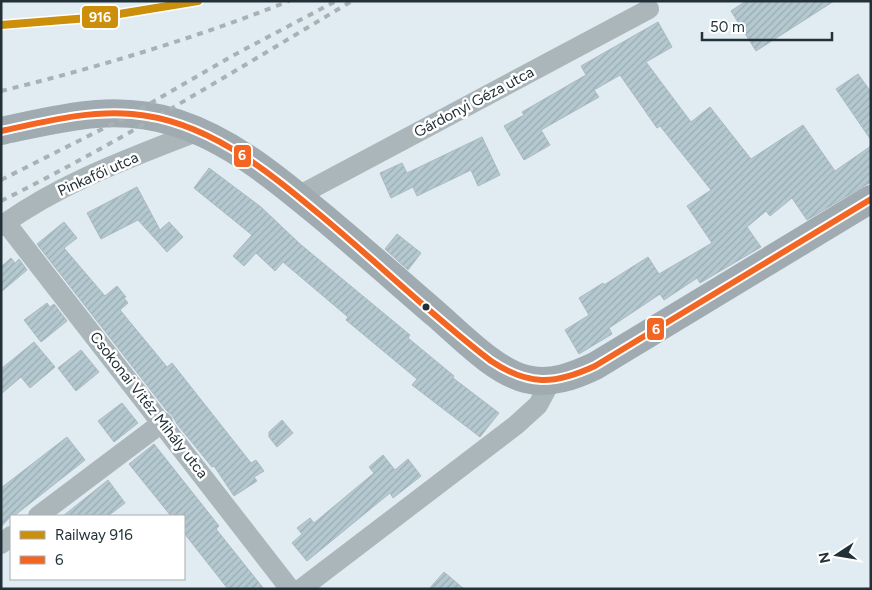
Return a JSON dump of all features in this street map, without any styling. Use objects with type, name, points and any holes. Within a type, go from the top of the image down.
[{"type":"street","name":"Gárdonyi Géza utca","points":[[298,196],[649,9]]},
{"type":"street","points":[[1,130],[78,114],[110,112],[155,117],[199,131],[235,150],[298,196],[490,358],[506,370],[526,379],[551,381],[576,375],[595,366],[871,200]]},
{"type":"street","name":"Pinkafői utca","points":[[4,224],[46,197],[102,168],[199,131]]},
{"type":"street","name":"Csokonai Vitéz Mihály utca","points":[[4,224],[163,422],[290,589]]},
{"type":"street","points":[[300,589],[516,425],[538,405],[551,381]]},
{"type":"street","points":[[39,515],[163,422]]},
{"type":"building","points":[[746,1],[834,1],[756,51],[731,11]]},
{"type":"building","points":[[658,22],[672,47],[646,62],[691,122],[710,107],[751,159],[803,125],[835,171],[871,146],[871,182],[807,220],[792,198],[770,216],[766,211],[747,227],[761,247],[700,283],[697,278],[664,300],[660,294],[609,328],[612,334],[579,354],[565,330],[589,315],[579,298],[603,283],[604,285],[648,257],[659,274],[712,243],[687,206],[711,190],[660,126],[657,128],[620,75],[594,90],[599,97],[541,130],[550,145],[524,160],[504,126],[524,115],[522,112],[586,75],[581,66]]},
{"type":"building","points":[[858,74],[871,92],[871,140],[836,89]]},
{"type":"building","points":[[482,137],[500,175],[478,186],[471,170],[417,196],[413,187],[391,198],[380,173],[402,163],[407,173]]},
{"type":"building","points":[[209,168],[261,207],[300,244],[410,335],[408,338],[454,376],[453,378],[499,413],[480,437],[412,385],[417,379],[346,320],[348,317],[283,262],[275,271],[256,253],[244,266],[233,256],[252,235],[194,188]]},
{"type":"building","points":[[137,187],[160,230],[169,222],[183,237],[167,252],[138,220],[101,239],[87,213]]},
{"type":"building","points":[[64,222],[77,238],[64,248],[105,296],[117,286],[126,297],[124,298],[128,303],[120,310],[167,367],[172,363],[251,463],[256,460],[264,471],[254,477],[257,481],[234,496],[214,466],[212,467],[177,424],[172,415],[37,244]]},
{"type":"building","points":[[397,234],[421,253],[408,270],[385,249]]},
{"type":"building","points":[[11,258],[15,263],[19,259],[27,270],[1,292],[1,267]]},
{"type":"building","points":[[47,303],[50,307],[54,304],[67,321],[41,342],[24,320]]},
{"type":"building","points":[[34,342],[55,367],[30,388],[21,377],[1,394],[1,369]]},
{"type":"building","points":[[81,350],[99,372],[76,391],[58,368]]},
{"type":"building","points":[[122,403],[138,423],[114,442],[98,421]]},
{"type":"building","points":[[282,420],[293,433],[277,447],[269,437],[269,432]]},
{"type":"building","points":[[67,437],[85,460],[15,515],[10,515],[1,527],[1,488]]},
{"type":"building","points":[[154,444],[219,526],[216,529],[264,589],[228,589],[185,534],[185,515],[170,515],[129,464]]},
{"type":"building","points":[[383,455],[395,470],[408,459],[421,476],[393,498],[390,493],[307,561],[292,543],[302,534],[297,528],[310,518],[314,523],[374,473],[369,467]]},
{"type":"building","points":[[108,480],[125,503],[109,515],[64,515]]},
{"type":"building","points":[[444,572],[464,589],[429,589]]},
{"type":"railway","points":[[1,91],[147,51],[254,15],[289,1]]},
{"type":"railway","points":[[1,180],[132,114],[232,56],[336,1]]},
{"type":"railway","points":[[1,201],[135,130],[352,1]]},
{"type":"rail line","name":"916","points":[[1,25],[101,17],[198,1]]},
{"type":"transit line","name":"6","points":[[1,131],[83,115],[116,113],[159,118],[209,136],[232,149],[277,180],[341,232],[491,361],[518,375],[542,380],[567,377],[595,366],[871,199]]}]
